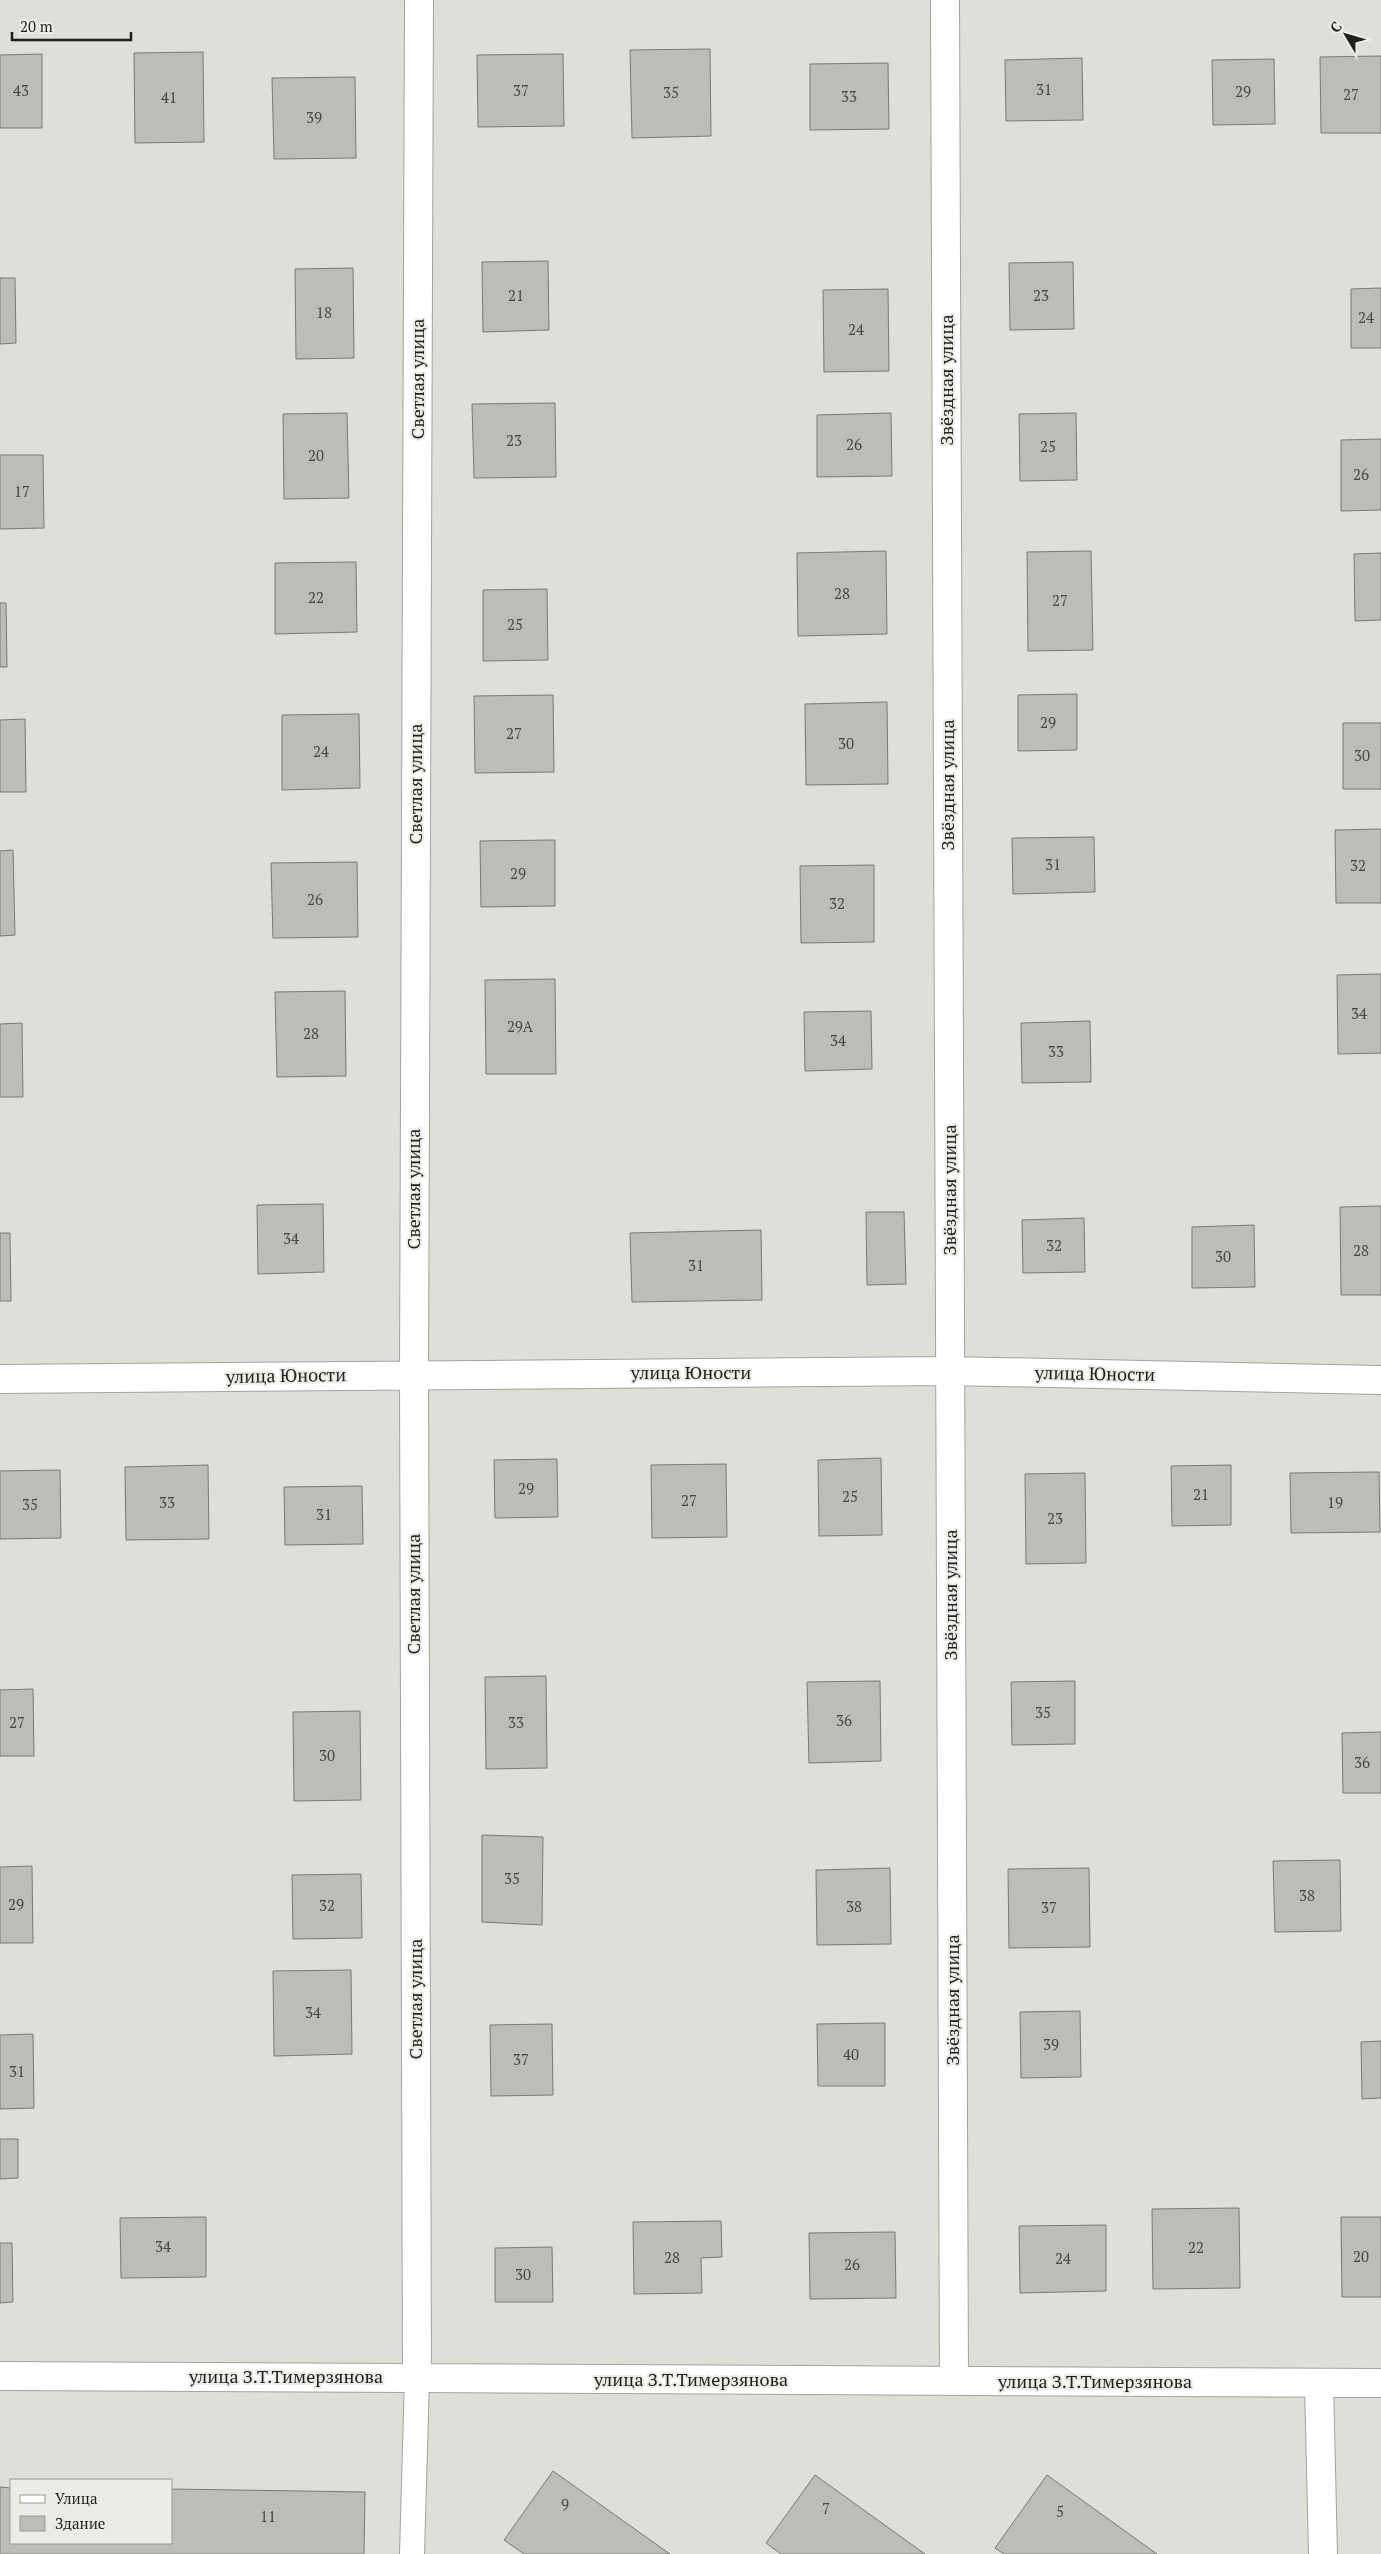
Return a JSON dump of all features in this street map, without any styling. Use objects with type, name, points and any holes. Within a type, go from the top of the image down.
[{"type":"street","name":"Светлая улица","points":[[418,2378],[414,1375],[419,0]]},
{"type":"street","name":"Звёздная улица","points":[[945,0],[954,2381]]},
{"type":"street","name":"улица Юности","points":[[0,1379],[951,1371],[1381,1380]]},
{"type":"street","name":"улица З.Т.Тимерзянова","points":[[0,2376],[1381,2383]]},
{"type":"street","points":[[1320,2383],[1323,2554]]},
{"type":"lane","points":[[417,2551],[418,2378]]},
{"type":"building","points":[[710,49],[711,136],[632,138],[630,50]]},
{"type":"building","points":[[203,52],[204,142],[135,143],[134,53]]},
{"type":"building","points":[[42,54],[42,128],[0,128],[0,55]]},
{"type":"building","points":[[563,54],[564,126],[478,127],[477,55]]},
{"type":"building","points":[[1381,56],[1381,133],[1321,133],[1320,57]]},
{"type":"building","points":[[1082,58],[1083,120],[1006,121],[1005,60]]},
{"type":"building","points":[[1274,59],[1275,124],[1213,125],[1212,60]]},
{"type":"building","points":[[888,63],[889,129],[810,130],[810,64]]},
{"type":"building","points":[[355,77],[356,158],[274,159],[272,78]]},
{"type":"building","points":[[548,261],[549,330],[483,332],[482,262]]},
{"type":"building","points":[[1073,262],[1074,329],[1010,330],[1009,263]]},
{"type":"building","points":[[353,268],[354,358],[296,359],[295,269]]},
{"type":"building","points":[[0,278],[15,278],[16,343],[0,344]]},
{"type":"building","points":[[1381,288],[1381,348],[1351,348],[1351,289]]},
{"type":"building","points":[[888,289],[889,371],[824,372],[823,290]]},
{"type":"building","points":[[555,403],[556,477],[474,478],[472,404]]},
{"type":"building","points":[[347,413],[349,498],[284,499],[283,414]]},
{"type":"building","points":[[891,413],[892,476],[817,477],[817,415]]},
{"type":"building","points":[[1076,413],[1077,480],[1020,481],[1019,414]]},
{"type":"building","points":[[1381,439],[1381,510],[1341,511],[1341,440]]},
{"type":"building","points":[[0,455],[43,455],[44,528],[0,529]]},
{"type":"building","points":[[886,551],[887,634],[798,636],[797,553]]},
{"type":"building","points":[[1091,551],[1093,650],[1028,651],[1027,552]]},
{"type":"building","points":[[1381,553],[1381,620],[1355,621],[1354,554]]},
{"type":"building","points":[[356,562],[357,632],[275,634],[275,563]]},
{"type":"building","points":[[547,589],[548,660],[483,661],[483,590]]},
{"type":"building","points":[[0,603],[6,603],[7,667],[0,667]]},
{"type":"building","points":[[1077,694],[1077,750],[1018,751],[1018,695]]},
{"type":"building","points":[[553,695],[554,772],[475,773],[474,696]]},
{"type":"building","points":[[887,702],[888,784],[806,785],[805,704]]},
{"type":"building","points":[[359,714],[360,788],[282,790],[282,715]]},
{"type":"building","points":[[25,719],[26,792],[0,792],[0,720]]},
{"type":"building","points":[[1343,723],[1381,723],[1381,789],[1343,789]]},
{"type":"building","points":[[1381,829],[1381,903],[1336,903],[1335,830]]},
{"type":"building","points":[[1094,837],[1095,892],[1013,894],[1012,838]]},
{"type":"building","points":[[555,840],[555,906],[481,907],[480,841]]},
{"type":"building","points":[[13,850],[15,935],[0,936],[0,851]]},
{"type":"building","points":[[357,862],[358,937],[273,938],[271,863]]},
{"type":"building","points":[[874,865],[874,942],[801,943],[800,866]]},
{"type":"building","points":[[1381,974],[1381,1053],[1338,1054],[1337,975]]},
{"type":"building","points":[[555,979],[556,1074],[486,1074],[485,980]]},
{"type":"building","points":[[345,991],[346,1076],[277,1077],[275,992]]},
{"type":"building","points":[[871,1011],[872,1069],[805,1071],[804,1012]]},
{"type":"building","points":[[1090,1021],[1091,1082],[1022,1083],[1021,1023]]},
{"type":"building","points":[[22,1023],[23,1097],[0,1097],[0,1024]]},
{"type":"building","points":[[323,1204],[324,1272],[258,1274],[257,1205]]},
{"type":"building","points":[[1381,1206],[1381,1295],[1341,1295],[1340,1207]]},
{"type":"building","points":[[866,1212],[904,1212],[906,1284],[867,1285]]},
{"type":"building","points":[[1084,1218],[1085,1272],[1023,1273],[1022,1220]]},
{"type":"building","points":[[1254,1225],[1255,1287],[1192,1288],[1192,1227]]},
{"type":"building","points":[[761,1230],[762,1300],[632,1302],[630,1233]]},
{"type":"building","points":[[0,1233],[10,1233],[11,1301],[0,1301]]},
{"type":"building","points":[[881,1458],[882,1535],[819,1536],[818,1460]]},
{"type":"building","points":[[557,1459],[558,1517],[495,1518],[494,1460]]},
{"type":"building","points":[[726,1464],[727,1537],[652,1538],[651,1465]]},
{"type":"building","points":[[208,1465],[209,1539],[126,1540],[125,1467]]},
{"type":"building","points":[[1231,1465],[1231,1525],[1172,1526],[1171,1466]]},
{"type":"building","points":[[60,1470],[61,1538],[0,1539],[0,1471]]},
{"type":"building","points":[[1379,1472],[1380,1532],[1291,1533],[1290,1473]]},
{"type":"building","points":[[1085,1473],[1086,1563],[1026,1564],[1025,1474]]},
{"type":"building","points":[[362,1486],[363,1544],[285,1545],[284,1487]]},
{"type":"building","points":[[546,1676],[547,1768],[486,1769],[485,1677]]},
{"type":"building","points":[[880,1681],[881,1761],[809,1763],[807,1682]]},
{"type":"building","points":[[1075,1681],[1075,1744],[1012,1745],[1011,1682]]},
{"type":"building","points":[[33,1689],[34,1756],[0,1756],[0,1690]]},
{"type":"building","points":[[360,1711],[361,1800],[294,1801],[293,1712]]},
{"type":"building","points":[[1381,1732],[1381,1793],[1343,1793],[1342,1733]]},
{"type":"building","points":[[482,1835],[543,1837],[542,1925],[482,1922]]},
{"type":"building","points":[[1340,1860],[1341,1931],[1275,1932],[1273,1861]]},
{"type":"building","points":[[32,1866],[33,1943],[0,1943],[0,1867]]},
{"type":"building","points":[[890,1868],[891,1944],[817,1945],[816,1870]]},
{"type":"building","points":[[1089,1868],[1090,1947],[1009,1948],[1008,1869]]},
{"type":"building","points":[[361,1874],[362,1938],[293,1939],[292,1875]]},
{"type":"building","points":[[351,1970],[352,2054],[274,2056],[273,1971]]},
{"type":"building","points":[[1080,2011],[1081,2077],[1021,2078],[1020,2012]]},
{"type":"building","points":[[885,2023],[885,2086],[818,2086],[817,2024]]},
{"type":"building","points":[[552,2024],[553,2095],[491,2096],[490,2025]]},
{"type":"building","points":[[33,2034],[34,2108],[0,2109],[0,2035]]},
{"type":"building","points":[[1381,2041],[1381,2098],[1362,2099],[1361,2042]]},
{"type":"building","points":[[0,2139],[18,2139],[18,2178],[0,2179]]},
{"type":"building","points":[[1239,2208],[1240,2288],[1153,2289],[1152,2209]]},
{"type":"building","points":[[206,2217],[206,2277],[121,2278],[120,2218]]},
{"type":"building","points":[[1341,2217],[1381,2217],[1381,2297],[1342,2297]]},
{"type":"building","points":[[721,2221],[722,2257],[701,2258],[702,2293],[634,2294],[633,2222]]},
{"type":"building","points":[[1106,2225],[1106,2291],[1020,2293],[1019,2226]]},
{"type":"building","points":[[895,2232],[896,2298],[810,2299],[809,2233]]},
{"type":"building","points":[[0,2243],[12,2243],[13,2302],[0,2303]]},
{"type":"building","points":[[552,2247],[553,2302],[495,2302],[495,2248]]},
{"type":"building","points":[[553,2471],[670,2554],[524,2554],[504,2540]]},
{"type":"building","points":[[815,2475],[925,2554],[781,2554],[766,2543]]},
{"type":"building","points":[[1047,2475],[1157,2554],[1004,2554],[995,2548]]},
{"type":"building","points":[[0,2487],[10,2488],[10,2544],[172,2544],[172,2489],[365,2492],[364,2554],[0,2554]]}]
